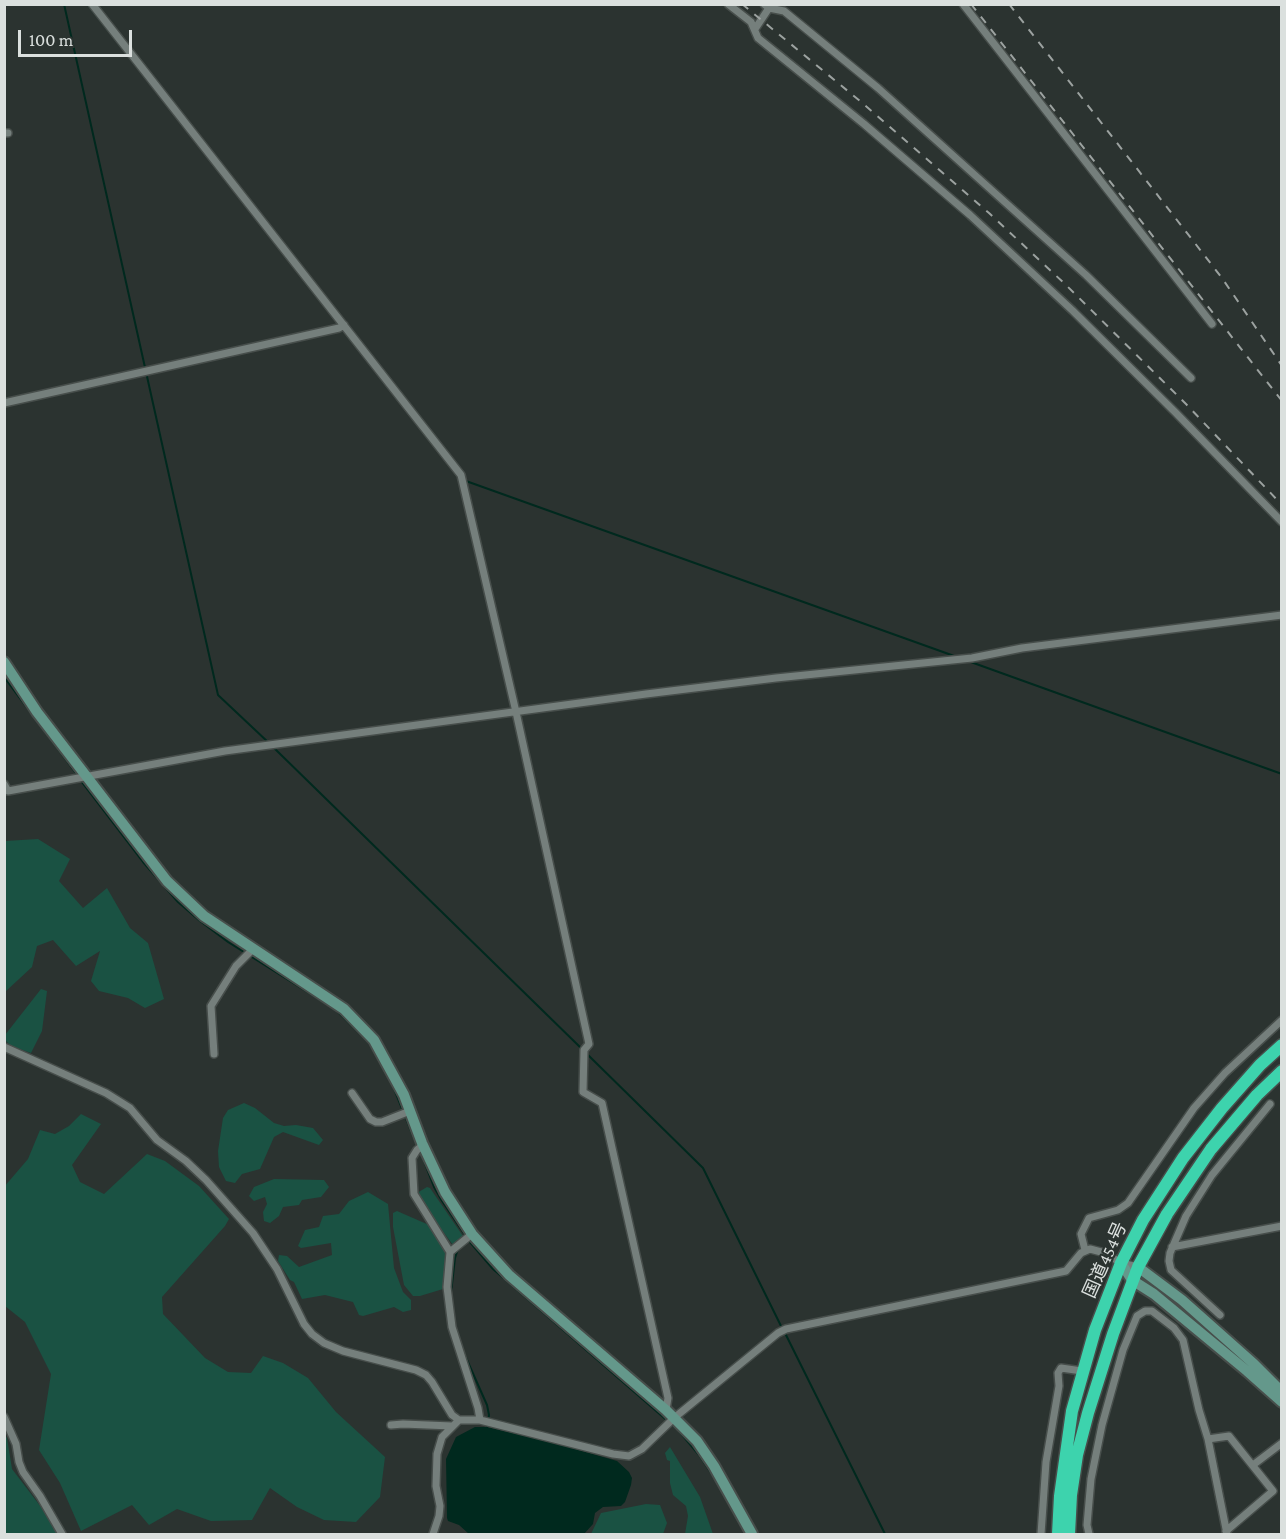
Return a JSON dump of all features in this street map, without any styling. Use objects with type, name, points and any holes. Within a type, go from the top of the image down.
[{"type":"highway","name":"国道454号","points":[[1058,1534],[1060,1496],[1072,1411],[1095,1330],[1121,1263],[1143,1220],[1183,1158],[1222,1108],[1260,1065],[1281,1046]]},
{"type":"highway","name":"国道454号","points":[[1069,1534],[1071,1495],[1077,1455],[1088,1413],[1132,1280],[1167,1214],[1211,1149],[1281,1071]]},
{"type":"street","points":[[92,4],[463,475],[589,1044],[585,1050],[583,1092],[602,1103],[668,1398],[666,1410]]},
{"type":"street","points":[[728,4],[751,22],[758,38],[970,214],[1176,413],[1281,522]]},
{"type":"street","points":[[963,4],[1212,324]]},
{"type":"street","points":[[755,29],[767,6],[784,11],[878,88],[1086,275],[1191,378]]},
{"type":"street","points":[[4,403],[339,328],[344,325]]},
{"type":"street","points":[[4,784],[8,791],[225,751],[764,679],[972,658],[1022,648],[1281,615]]},
{"type":"street","points":[[4,662],[37,712],[167,880],[204,916],[344,1009],[374,1040],[410,1111],[445,1192],[472,1234],[508,1275],[666,1410],[697,1441],[714,1466],[752,1534]]},
{"type":"street","points":[[214,1054],[211,1005],[236,966],[253,949]]},
{"type":"street","points":[[1085,1250],[1082,1234],[1089,1218],[1118,1210],[1128,1203],[1194,1108],[1225,1073],[1281,1020]]},
{"type":"street","points":[[4,1047],[106,1093],[130,1108],[157,1140],[186,1161],[206,1180],[253,1233],[277,1269],[304,1324],[312,1334],[332,1348],[416,1370],[426,1375],[452,1415],[459,1420],[480,1420],[613,1454],[629,1456],[642,1449],[674,1418],[778,1333],[786,1329],[1066,1271],[1085,1250],[1096,1250],[1121,1263],[1138,1267],[1182,1300],[1254,1364],[1281,1392]]},
{"type":"street","points":[[352,1093],[370,1119],[376,1122],[382,1122],[410,1111]]},
{"type":"street","points":[[1220,1315],[1171,1270],[1169,1261],[1172,1247],[1186,1216],[1212,1175],[1270,1104]]},
{"type":"street","points":[[423,1145],[412,1158],[414,1194],[450,1252],[447,1287],[449,1313],[480,1420]]},
{"type":"street","points":[[1172,1247],[1281,1226]]},
{"type":"street","points":[[450,1252],[472,1234]]},
{"type":"street","points":[[1121,1263],[1132,1280],[1154,1294],[1248,1371],[1281,1402]]},
{"type":"street","points":[[1089,1534],[1087,1525],[1091,1479],[1102,1425],[1123,1350],[1137,1316],[1145,1311],[1152,1311],[1174,1328],[1183,1340],[1208,1439],[1227,1533]]},
{"type":"street","points":[[1041,1534],[1046,1462],[1059,1386],[1058,1373],[1061,1368],[1082,1371]]},
{"type":"street","points":[[4,1417],[16,1444],[23,1472],[62,1534]]},
{"type":"street","points":[[433,1534],[440,1506],[436,1486],[437,1454],[442,1437],[459,1420]]},
{"type":"street","points":[[391,1425],[452,1426]]},
{"type":"street","points":[[1208,1439],[1229,1436],[1273,1491],[1227,1533]]},
{"type":"street","points":[[1253,1464],[1281,1443]]},
{"type":"shaded area","points":[[38,839],[70,859],[59,881],[83,908],[107,888],[130,928],[148,943],[164,999],[145,1008],[128,998],[99,991],[91,981],[100,951],[76,966],[53,940],[37,946],[32,967],[5,992],[5,841]]},
{"type":"shaded area","points":[[41,989],[47,991],[42,1031],[31,1053],[11,1046],[5,1040],[5,1035]]},
{"type":"shaded area","points":[[244,1103],[255,1108],[274,1123],[313,1128],[323,1140],[319,1145],[283,1132],[274,1137],[260,1169],[242,1174],[235,1183],[226,1181],[219,1167],[218,1151],[223,1118],[228,1110]]},
{"type":"shaded area","points":[[81,1114],[101,1124],[72,1165],[80,1182],[104,1194],[147,1154],[165,1161],[199,1186],[229,1219],[162,1297],[163,1314],[205,1358],[228,1372],[251,1373],[263,1356],[283,1363],[308,1378],[336,1412],[385,1457],[380,1497],[356,1522],[324,1520],[297,1507],[270,1488],[252,1520],[211,1521],[177,1509],[149,1525],[132,1505],[81,1531],[60,1483],[39,1450],[51,1374],[25,1322],[5,1306],[4,1187],[28,1159],[40,1130],[55,1134],[69,1126]]},
{"type":"shaded area","points":[[274,1179],[324,1180],[329,1187],[321,1197],[302,1200],[299,1205],[283,1207],[279,1216],[270,1223],[264,1221],[263,1212],[267,1204],[265,1197],[254,1201],[249,1196],[254,1187]]},
{"type":"shaded area","points":[[427,1187],[430,1188],[463,1236],[453,1245],[418,1198],[417,1193]]},
{"type":"shaded area","points":[[368,1192],[388,1204],[394,1268],[403,1292],[411,1300],[411,1310],[403,1312],[394,1307],[363,1316],[359,1315],[353,1302],[325,1295],[302,1299],[294,1282],[290,1280],[278,1261],[279,1255],[287,1256],[299,1267],[332,1255],[331,1243],[301,1248],[298,1246],[305,1230],[319,1227],[323,1216],[339,1214],[349,1201]]},
{"type":"shaded area","points":[[397,1211],[429,1225],[446,1252],[443,1289],[413,1296],[404,1285],[393,1227],[393,1213]]},
{"type":"shaded area","points":[[475,1427],[487,1427],[551,1442],[617,1461],[632,1478],[625,1502],[621,1506],[603,1507],[595,1513],[593,1524],[584,1534],[469,1534],[459,1525],[448,1521],[447,1518],[446,1459],[456,1437]]},
{"type":"shaded area","points":[[4,1434],[7,1438],[12,1469],[41,1507],[57,1534],[5,1534]]},
{"type":"shaded area","points":[[670,1447],[700,1497],[713,1534],[685,1534],[688,1516],[686,1506],[673,1495],[670,1483],[670,1461],[667,1460],[665,1453]]},
{"type":"shaded area","points":[[646,1504],[660,1505],[667,1523],[663,1534],[591,1534],[601,1513]]},
{"type":"waterway","points":[[64,4],[218,695],[269,743]]},
{"type":"waterway","points":[[87,4],[158,94]]},
{"type":"waterway","points":[[466,481],[957,657]]},
{"type":"waterway","points":[[968,661],[1282,774]]},
{"type":"waterway","points":[[4,677],[78,776]]},
{"type":"waterway","points":[[273,747],[582,1049]]},
{"type":"waterway","points":[[81,781],[143,862],[178,902],[228,942],[336,1010],[369,1043],[377,1056]]},
{"type":"waterway","points":[[586,1053],[703,1168],[782,1328]]},
{"type":"waterway","points":[[390,1079],[417,1146]]},
{"type":"waterway","points":[[420,1151],[442,1201],[469,1241],[493,1269],[678,1430],[699,1455],[717,1482]]},
{"type":"waterway","points":[[451,1293],[455,1258],[461,1247]]},
{"type":"waterway","points":[[785,1333],[885,1534]]},
{"type":"waterway","points":[[463,1351],[487,1405],[489,1415],[487,1427]]},
{"type":"waterway","points":[[730,1505],[746,1534]]},
{"type":"railway","points":[[742,4],[860,101],[989,213],[1066,285],[1186,404],[1282,505]]},
{"type":"railway","points":[[971,4],[1282,401]]},
{"type":"railway","points":[[1009,4],[1222,278],[1282,366]]}]
